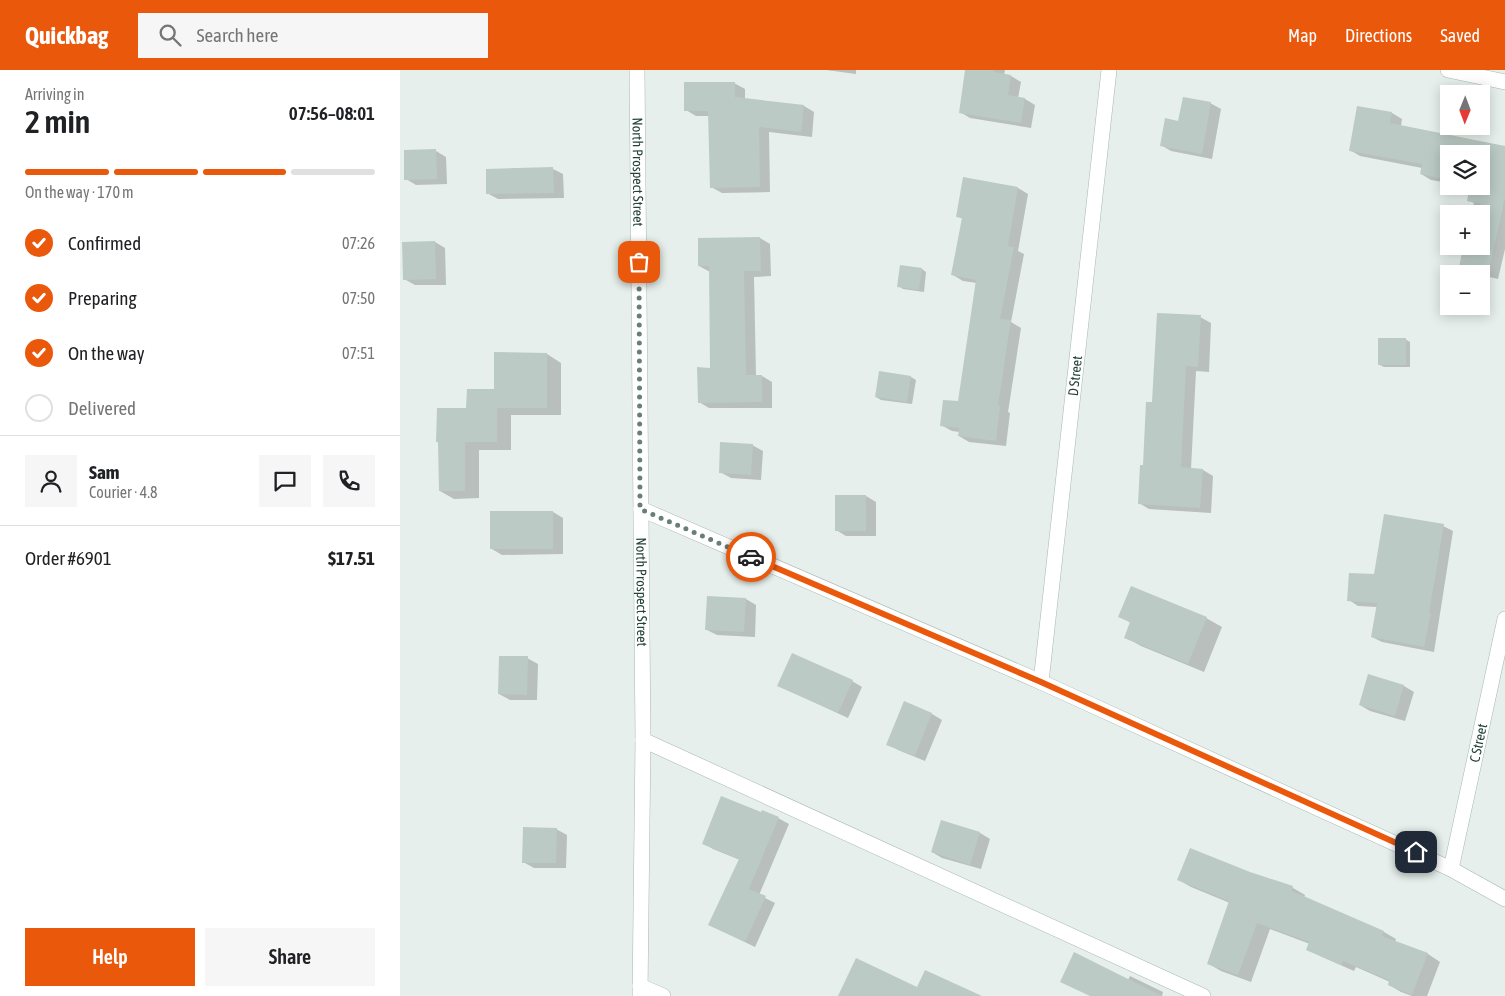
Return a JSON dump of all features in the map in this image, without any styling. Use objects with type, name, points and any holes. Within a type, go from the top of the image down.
[{"type":"street","name":"North Prospect Street","points":[[638,70],[643,740],[640,991]]},
{"type":"street","name":"D Street","points":[[1041,682],[1109,70]]},
{"type":"street","points":[[1448,70],[1505,82]]},
{"type":"street","points":[[640,509],[1041,682],[1451,869],[1505,899]]},
{"type":"street","name":"C Street","points":[[1451,869],[1505,619]]},
{"type":"street","points":[[643,740],[1203,996]]},
{"type":"street","points":[[640,991],[663,996]]},
{"type":"building","points":[[965,70],[994,70],[994,72],[1011,75],[1008,95],[1025,98],[1021,123],[959,113]]},
{"type":"building","points":[[684,82],[735,82],[735,97],[804,105],[801,132],[759,127],[760,187],[710,188],[708,111],[684,111]]},
{"type":"building","points":[[1183,97],[1211,102],[1202,154],[1160,146],[1165,118],[1178,121]]},
{"type":"building","points":[[1357,106],[1392,112],[1390,123],[1440,133],[1440,135],[1450,135],[1505,146],[1505,198],[1490,265],[1460,265],[1461,255],[1490,255],[1490,205],[1481,205],[1467,201],[1468,195],[1490,195],[1490,145],[1440,145],[1440,178],[1420,174],[1422,164],[1349,151]]},
{"type":"building","points":[[436,149],[437,179],[404,180],[404,150]]},
{"type":"building","points":[[553,167],[554,193],[486,194],[486,169]]},
{"type":"building","points":[[963,177],[1018,187],[1008,246],[1014,247],[1000,319],[1011,320],[998,406],[1000,406],[996,441],[958,436],[959,428],[940,426],[943,400],[958,401],[976,280],[951,275],[962,218],[956,217]]},
{"type":"building","points":[[760,237],[761,271],[744,271],[746,375],[762,375],[762,402],[698,403],[697,367],[710,368],[709,266],[698,266],[698,238]]},
{"type":"building","points":[[435,241],[436,279],[403,280],[402,242]]},
{"type":"building","points":[[900,265],[922,268],[919,290],[897,287]]},
{"type":"building","points":[[1157,313],[1201,315],[1198,367],[1186,366],[1181,467],[1203,469],[1200,508],[1138,504],[1140,465],[1143,465],[1146,402],[1152,402]]},
{"type":"building","points":[[1378,338],[1406,338],[1406,365],[1378,365]]},
{"type":"building","points":[[494,352],[547,353],[547,408],[497,408],[497,442],[465,442],[465,491],[439,491],[438,442],[436,442],[437,408],[466,408],[467,389],[494,389]]},
{"type":"building","points":[[879,371],[911,376],[907,402],[875,397]]},
{"type":"building","points":[[720,442],[753,444],[751,475],[719,473]]},
{"type":"building","points":[[835,495],[866,495],[866,531],[835,531]]},
{"type":"building","points":[[490,511],[553,511],[553,549],[490,549]]},
{"type":"building","points":[[1384,514],[1444,524],[1424,647],[1371,637],[1377,603],[1347,601],[1349,573],[1374,574]]},
{"type":"building","points":[[1131,586],[1207,617],[1188,664],[1124,638],[1130,622],[1118,617]]},
{"type":"building","points":[[707,596],[746,598],[744,632],[705,630]]},
{"type":"building","points":[[792,653],[853,680],[838,713],[777,686]]},
{"type":"building","points":[[499,656],[528,656],[527,695],[498,694]]},
{"type":"building","points":[[1368,674],[1404,685],[1395,716],[1359,705]]},
{"type":"building","points":[[904,701],[932,713],[915,756],[886,745]]},
{"type":"building","points":[[721,796],[779,817],[749,889],[766,896],[745,942],[708,925],[739,859],[702,844]]},
{"type":"building","points":[[941,820],[980,832],[970,865],[931,852]]},
{"type":"building","points":[[523,827],[557,828],[556,863],[522,863]]},
{"type":"building","points":[[1190,848],[1250,872],[1293,886],[1292,891],[1384,931],[1382,936],[1428,953],[1412,995],[1388,985],[1389,980],[1343,961],[1341,965],[1306,950],[1309,942],[1257,923],[1238,975],[1207,964],[1229,901],[1177,880]]},
{"type":"building","points":[[1074,952],[1162,996],[1090,996],[1060,982]]},
{"type":"building","points":[[856,958],[917,987],[925,970],[982,996],[838,996]]},
{"type":"way so far","points":[[639,262],[640,509],[751,557]]},
{"type":"route","points":[[751,557],[1041,682],[1416,852]]}]
